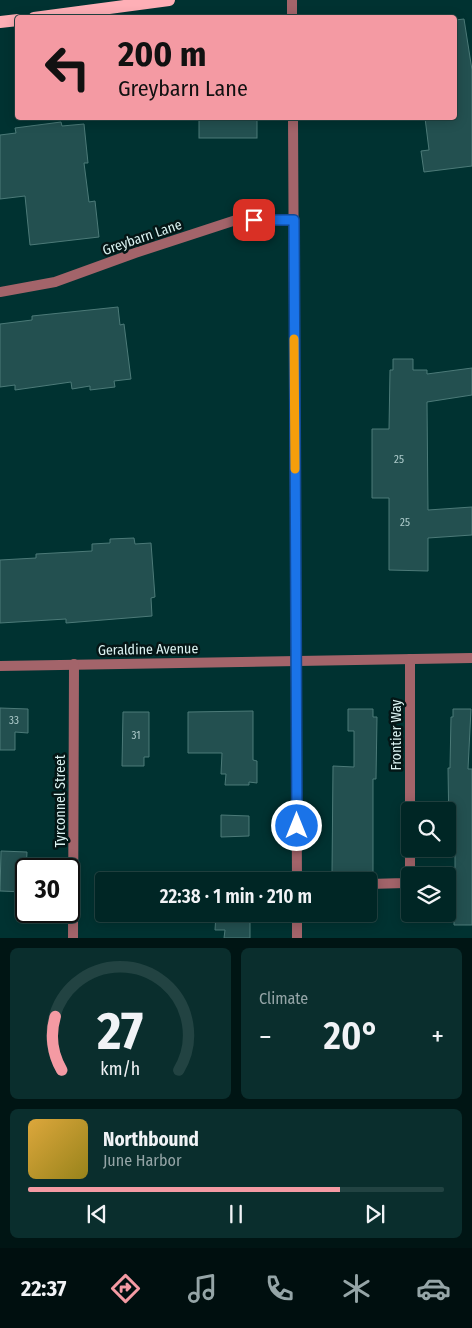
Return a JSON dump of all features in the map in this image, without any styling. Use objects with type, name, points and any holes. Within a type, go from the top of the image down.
[{"type":"main road","points":[[57,15],[170,0]]},
{"type":"main road","points":[[0,22],[15,20]]},
{"type":"street","points":[[292,0],[292,15]]},
{"type":"street","points":[[293,120],[297,872]]},
{"type":"street","name":"Greybarn Lane","points":[[0,292],[54,282],[236,220],[294,220]]},
{"type":"street","points":[[296,661],[472,658]]},
{"type":"street","name":"Frontier Way","points":[[410,659],[410,802]]},
{"type":"street","name":"Geraldine Avenue","points":[[0,666],[296,661]]},
{"type":"street","name":"Tyrconnel Street","points":[[73,938],[74,664]]},
{"type":"street","points":[[377,884],[401,883]]},
{"type":"street","points":[[297,922],[297,938]]},
{"type":"building","points":[[464,19],[472,70],[472,166],[424,172],[421,151],[429,150],[425,120],[457,120],[457,20]]},
{"type":"building","points":[[199,120],[257,120],[257,138],[199,138]]},
{"type":"building","points":[[61,122],[62,126],[84,124],[88,163],[84,163],[89,202],[95,201],[99,237],[30,245],[25,196],[0,199],[0,135],[16,133],[15,128]]},
{"type":"building","points":[[118,307],[120,325],[124,324],[131,379],[114,381],[115,387],[90,390],[90,386],[72,389],[71,382],[15,390],[15,385],[0,387],[0,324],[32,320],[32,316]]},
{"type":"building","points":[[393,359],[413,359],[413,370],[427,370],[427,374],[472,368],[472,395],[427,402],[428,510],[472,507],[472,535],[428,538],[428,571],[389,570],[389,498],[372,498],[372,429],[389,429],[390,370],[393,370]]},
{"type":"building","points":[[134,538],[135,544],[151,543],[155,597],[151,598],[152,616],[66,623],[66,619],[0,623],[0,560],[36,558],[36,554],[92,551],[92,544],[110,543],[110,539]]},
{"type":"building","points":[[0,708],[28,709],[28,733],[15,732],[15,750],[0,750]]},
{"type":"building","points":[[348,709],[373,709],[373,717],[377,717],[376,779],[373,779],[373,872],[332,872],[333,766],[354,767],[354,731],[348,731]]},
{"type":"building","points":[[453,709],[471,709],[468,769],[472,769],[472,925],[454,925],[454,922],[456,922],[456,802],[449,802],[448,768],[450,768],[451,717],[453,717]]},
{"type":"building","points":[[253,711],[253,760],[257,761],[257,783],[225,785],[226,774],[221,774],[222,753],[188,753],[188,712]]},
{"type":"building","points":[[123,712],[149,712],[149,757],[144,757],[144,766],[122,766]]},
{"type":"building","points":[[221,815],[249,816],[249,836],[221,837]]},
{"type":"building","points":[[1,851],[27,852],[27,858],[15,858],[15,892],[0,891]]},
{"type":"building","points":[[216,922],[250,922],[250,938],[224,938],[225,930],[215,930]]},
{"type":"slow traffic","points":[[294,339],[295,469]]},
{"type":"route","points":[[254,220],[294,220],[297,826]]}]
